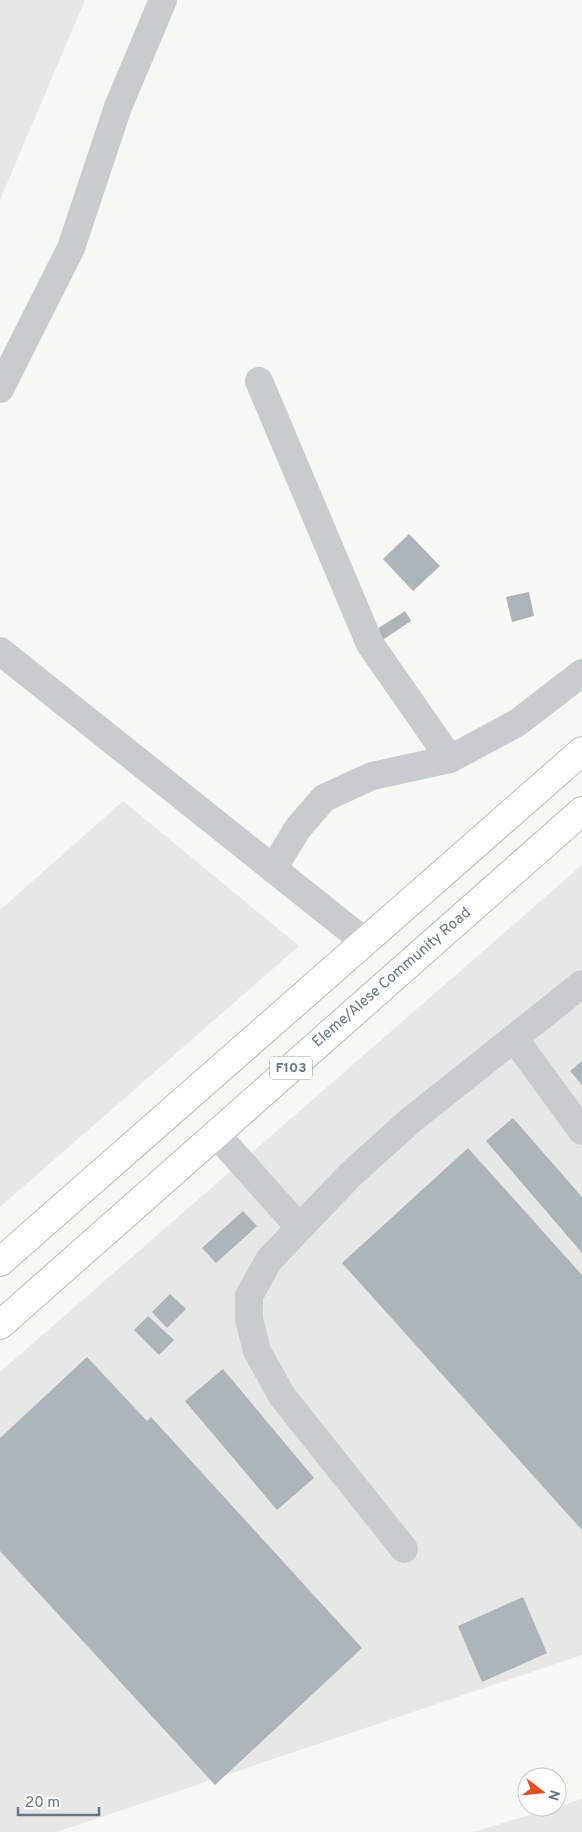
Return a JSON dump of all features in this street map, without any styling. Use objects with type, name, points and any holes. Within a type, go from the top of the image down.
[{"type":"main road","points":[[0,1262],[582,751]]},
{"type":"main road","name":"Eleme/Alese Community Road","points":[[0,1326],[582,811]]},
{"type":"lane","points":[[0,389],[71,248],[118,107],[163,0]]},
{"type":"lane","points":[[259,381],[370,644],[450,759]]},
{"type":"lane","points":[[0,651],[365,942]]},
{"type":"lane","points":[[273,869],[298,828],[324,798],[372,776],[450,759],[517,723],[582,673]]},
{"type":"lane","points":[[404,1549],[282,1396],[257,1350],[249,1319],[249,1296],[269,1260],[350,1175],[412,1120],[582,984]]},
{"type":"lane","points":[[514,1038],[582,1131]]},
{"type":"lane","points":[[216,1134],[299,1227]]},
{"type":"shaded area","points":[[0,0],[85,0],[0,200]]},
{"type":"shaded area","points":[[123,801],[299,946],[0,1207],[0,910]]},
{"type":"shaded area","points":[[582,865],[582,1655],[57,1832],[0,1832],[0,1372]]},
{"type":"shaded area","points":[[582,1799],[582,1832],[473,1832],[523,1817],[567,1817],[567,1804]]},
{"type":"building","points":[[409,534],[440,566],[413,591],[383,559]]},
{"type":"building","points":[[529,592],[534,616],[512,622],[506,597]]},
{"type":"building","points":[[405,611],[411,621],[378,643],[371,633]]},
{"type":"building","points":[[582,1061],[582,1085],[570,1071]]},
{"type":"building","points":[[513,1118],[582,1197],[582,1253],[486,1141]]},
{"type":"building","points":[[468,1148],[582,1275],[582,1530],[342,1263]]},
{"type":"building","points":[[243,1211],[257,1226],[216,1263],[202,1248]]},
{"type":"building","points":[[170,1294],[186,1309],[167,1328],[152,1312]]},
{"type":"building","points":[[148,1316],[174,1340],[159,1355],[134,1330]]},
{"type":"building","points":[[87,1357],[147,1421],[151,1417],[362,1648],[215,1785],[0,1551],[0,1438]]},
{"type":"building","points":[[223,1369],[314,1478],[277,1510],[185,1401]]},
{"type":"building","points":[[523,1597],[547,1653],[482,1682],[458,1626]]}]
